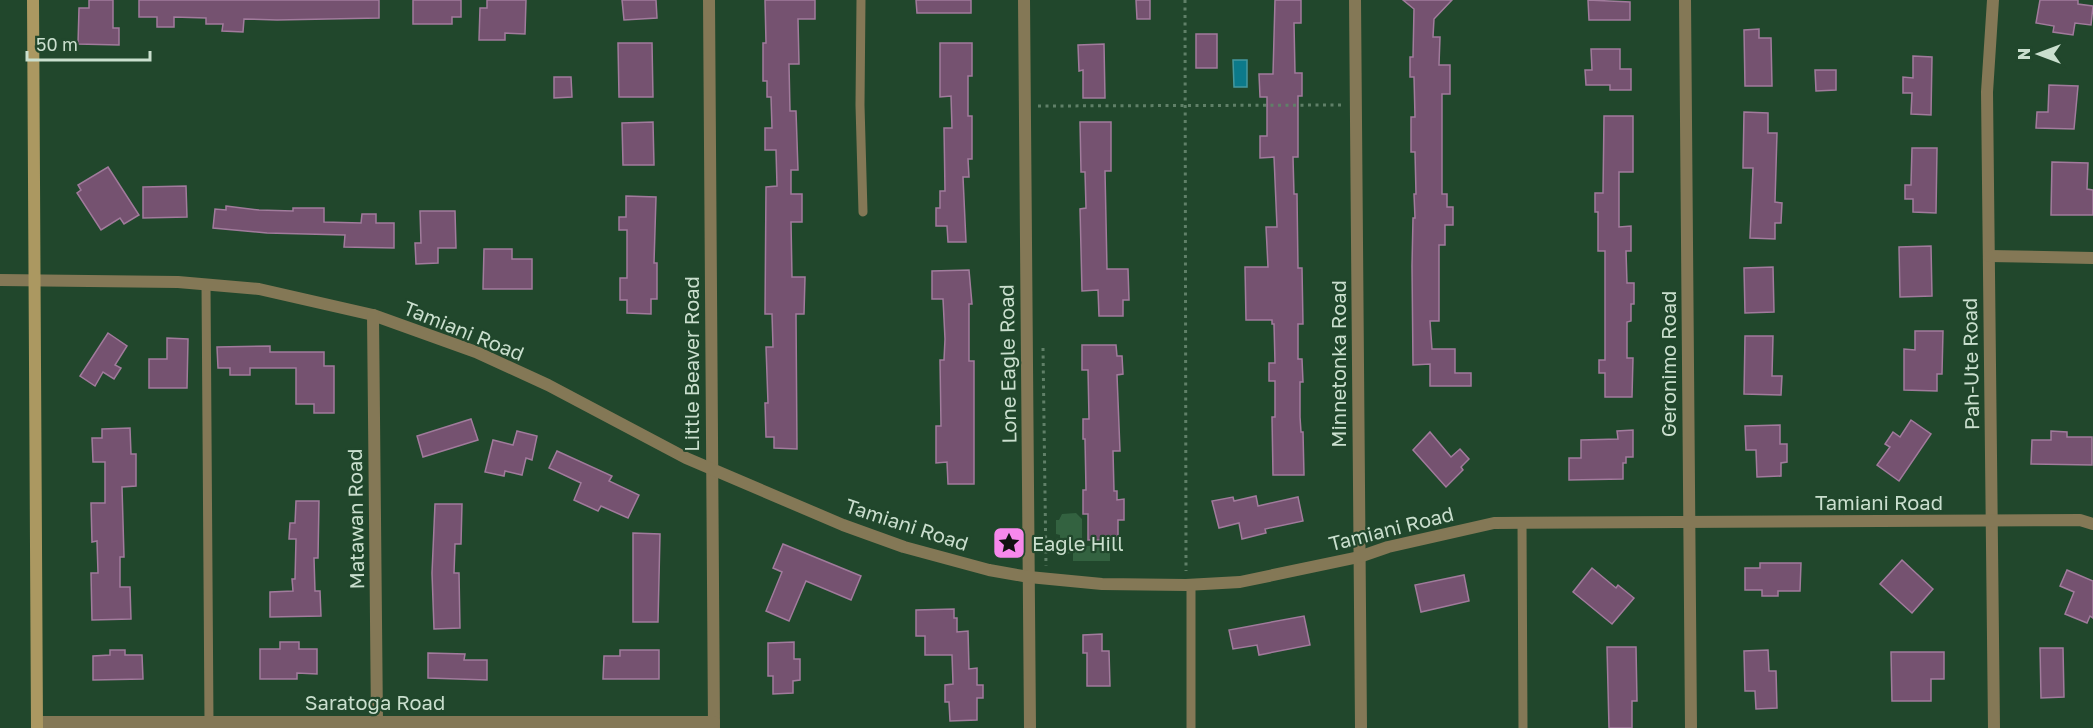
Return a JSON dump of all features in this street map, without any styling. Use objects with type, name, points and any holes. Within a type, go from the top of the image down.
[{"type":"street","points":[[33,0],[37,725]]},
{"type":"street","name":"Little Beaver Road","points":[[709,0],[714,725]]},
{"type":"street","name":"Lone Eagle Road","points":[[1024,0],[1030,728]]},
{"type":"street","name":"Minnetonka Road","points":[[1356,0],[1361,728]]},
{"type":"street","name":"Geronimo Road","points":[[1685,0],[1691,728]]},
{"type":"street","name":"Pah-Ute Road","points":[[1993,0],[1987,92],[1994,728]]},
{"type":"street","points":[[1989,256],[2093,258]]},
{"type":"street","name":"Tamiani Road","points":[[0,280],[206,284],[259,289],[373,315],[476,352],[548,385],[711,469],[843,525],[904,547],[989,570],[1029,577],[1102,584],[1240,582],[1359,557],[1388,547],[1494,523],[2080,520],[2093,524]]},
{"type":"street","name":"Matawan Road","points":[[373,315],[377,722]]},
{"type":"street","name":"Saratoga Road","points":[[37,725],[209,722],[714,725]]},
{"type":"lane","points":[[861,0],[860,105],[863,212]]},
{"type":"lane","points":[[206,284],[209,722]]},
{"type":"lane","points":[[1522,523],[1523,728]]},
{"type":"lane","points":[[1188,581],[1191,728]]},
{"type":"path","points":[[1185,0],[1188,581]]},
{"type":"path","points":[[1342,105],[1342,116]]},
{"type":"path","points":[[1024,106],[1356,105]]},
{"type":"path","points":[[1188,581],[1196,572]]},
{"type":"green space","points":[[1076,513],[1082,519],[1082,546],[1110,546],[1110,561],[1073,561],[1073,553],[1061,554],[1056,546],[1056,539],[1060,538],[1060,535],[1056,534],[1056,520],[1059,520],[1062,514]]},
{"type":"water","points":[[1233,60],[1247,60],[1247,87],[1234,87]]},
{"type":"building","points":[[89,0],[113,0],[113,28],[119,28],[119,45],[78,44],[79,8],[89,8]]},
{"type":"building","points":[[139,0],[379,0],[379,18],[244,19],[243,32],[222,31],[223,24],[206,24],[206,18],[174,17],[174,27],[157,27],[157,17],[139,17]]},
{"type":"building","points":[[413,0],[461,0],[461,17],[452,17],[452,24],[413,24]]},
{"type":"building","points":[[487,0],[526,0],[525,34],[505,33],[505,40],[479,40],[480,8],[487,8]]},
{"type":"building","points":[[622,0],[656,0],[657,18],[624,20]]},
{"type":"building","points":[[765,0],[815,0],[815,19],[798,19],[799,64],[789,64],[790,111],[796,111],[798,170],[791,170],[791,194],[802,194],[802,222],[791,222],[792,277],[805,277],[804,314],[796,314],[797,449],[774,448],[774,437],[766,437],[765,403],[768,403],[766,347],[773,347],[772,314],[765,314],[766,187],[777,186],[776,150],[765,150],[765,128],[772,128],[771,97],[767,97],[767,81],[763,81],[763,43],[766,43]]},
{"type":"building","points":[[916,0],[971,0],[971,13],[917,13]]},
{"type":"building","points":[[1136,0],[1150,0],[1150,19],[1137,19]]},
{"type":"building","points":[[1275,0],[1301,0],[1301,23],[1294,23],[1295,73],[1302,73],[1302,96],[1298,96],[1298,157],[1293,157],[1294,194],[1297,194],[1298,268],[1302,268],[1303,324],[1298,324],[1298,359],[1302,359],[1300,417],[1301,432],[1303,432],[1304,475],[1273,475],[1272,417],[1275,417],[1275,381],[1269,381],[1269,363],[1275,363],[1274,324],[1272,320],[1246,320],[1245,267],[1268,267],[1266,227],[1277,227],[1274,157],[1260,158],[1260,136],[1267,136],[1267,97],[1260,97],[1259,74],[1273,74]]},
{"type":"building","points":[[1403,0],[1452,0],[1434,19],[1433,37],[1440,37],[1439,65],[1450,65],[1450,94],[1442,94],[1442,194],[1447,194],[1447,207],[1453,207],[1453,225],[1445,225],[1445,245],[1439,245],[1439,321],[1430,321],[1432,349],[1455,349],[1455,373],[1471,373],[1471,386],[1430,386],[1430,364],[1413,365],[1412,266],[1414,194],[1416,194],[1415,152],[1411,152],[1411,117],[1415,117],[1414,77],[1410,77],[1410,57],[1413,57],[1414,9]]},
{"type":"building","points":[[1588,0],[1630,2],[1630,20],[1589,20]]},
{"type":"building","points":[[2040,0],[2078,0],[2078,4],[2093,6],[2091,25],[2075,23],[2073,35],[2053,32],[2054,26],[2036,23]]},
{"type":"building","points":[[1759,29],[1759,38],[1771,38],[1772,86],[1745,86],[1744,30]]},
{"type":"building","points":[[1196,34],[1217,34],[1217,68],[1196,68]]},
{"type":"building","points":[[618,43],[652,43],[653,97],[619,97]]},
{"type":"building","points":[[940,43],[972,43],[972,76],[968,76],[968,116],[972,116],[972,159],[968,159],[969,177],[963,177],[966,242],[948,242],[947,226],[936,226],[936,208],[940,208],[940,191],[945,191],[944,128],[952,128],[951,96],[940,97]]},
{"type":"building","points":[[1104,44],[1105,98],[1083,98],[1083,70],[1079,71],[1078,45]]},
{"type":"building","points":[[1591,49],[1620,49],[1620,69],[1631,69],[1631,90],[1610,90],[1610,85],[1586,85],[1585,70],[1592,70]]},
{"type":"building","points":[[1913,56],[1932,57],[1931,115],[1911,114],[1912,93],[1903,93],[1903,77],[1913,78]]},
{"type":"building","points":[[1815,70],[1836,70],[1836,90],[1816,91]]},
{"type":"building","points":[[554,77],[571,77],[572,97],[554,98]]},
{"type":"building","points":[[2049,85],[2078,86],[2074,129],[2036,128],[2037,112],[2048,112]]},
{"type":"building","points":[[1744,112],[1768,113],[1768,133],[1777,133],[1775,202],[1782,203],[1781,223],[1775,223],[1775,239],[1750,238],[1753,168],[1743,168]]},
{"type":"building","points":[[1604,116],[1633,116],[1633,172],[1619,172],[1619,227],[1631,226],[1631,251],[1626,251],[1627,283],[1634,283],[1631,321],[1627,322],[1627,358],[1633,358],[1632,397],[1605,397],[1605,373],[1599,373],[1599,360],[1605,360],[1605,251],[1598,251],[1598,212],[1595,212],[1595,193],[1603,193]]},
{"type":"building","points":[[653,122],[654,165],[623,165],[622,123]]},
{"type":"building","points":[[1080,122],[1111,122],[1111,171],[1105,171],[1107,269],[1128,269],[1129,300],[1123,300],[1123,316],[1099,316],[1098,290],[1082,291],[1080,209],[1086,208],[1085,172],[1081,172]]},
{"type":"building","points":[[1912,148],[1937,148],[1936,213],[1913,212],[1913,199],[1905,199],[1905,185],[1911,185]]},
{"type":"building","points":[[2052,162],[2088,163],[2087,189],[2093,190],[2093,215],[2051,215]]},
{"type":"building","points":[[108,167],[139,215],[124,224],[120,218],[101,230],[77,193],[81,190],[78,185]]},
{"type":"building","points":[[186,186],[187,217],[143,218],[143,187]]},
{"type":"building","points":[[626,196],[656,197],[654,263],[657,263],[657,299],[651,299],[651,314],[627,313],[627,300],[620,300],[620,278],[627,278],[627,230],[619,230],[619,217],[626,217]]},
{"type":"building","points":[[226,206],[293,211],[293,208],[324,208],[324,222],[361,223],[362,214],[376,214],[376,223],[394,223],[394,248],[344,247],[345,235],[267,233],[213,228],[215,209],[226,210]]},
{"type":"building","points":[[420,211],[455,211],[456,248],[438,248],[438,263],[416,264],[415,243],[421,243]]},
{"type":"building","points":[[1931,246],[1932,296],[1900,297],[1899,247]]},
{"type":"building","points":[[484,249],[512,249],[512,259],[532,259],[532,289],[483,289]]},
{"type":"building","points":[[1773,267],[1774,312],[1745,313],[1744,268]]},
{"type":"building","points":[[969,270],[972,304],[969,304],[969,361],[974,361],[974,484],[948,484],[947,462],[936,463],[936,426],[941,426],[940,360],[944,360],[945,339],[943,299],[932,299],[932,271]]},
{"type":"building","points":[[1915,331],[1943,331],[1942,374],[1937,374],[1937,391],[1904,390],[1904,349],[1915,350]]},
{"type":"building","points":[[108,333],[127,346],[115,365],[121,368],[114,379],[103,372],[95,386],[80,376]]},
{"type":"building","points":[[1745,336],[1773,336],[1772,376],[1782,376],[1781,395],[1744,394]]},
{"type":"building","points":[[167,338],[188,339],[187,388],[149,388],[149,359],[167,359]]},
{"type":"building","points":[[1082,345],[1116,345],[1117,356],[1122,356],[1123,374],[1117,375],[1120,451],[1113,451],[1114,491],[1117,491],[1117,500],[1124,499],[1124,520],[1118,520],[1118,540],[1088,540],[1088,514],[1083,514],[1083,490],[1086,490],[1083,419],[1089,419],[1088,370],[1082,370]]},
{"type":"building","points":[[270,346],[270,352],[324,352],[324,366],[334,366],[334,413],[314,413],[314,404],[296,404],[296,368],[250,368],[250,375],[230,375],[230,368],[218,368],[217,347]]},
{"type":"building","points":[[471,419],[478,440],[423,457],[417,436]]},
{"type":"building","points":[[1911,420],[1931,434],[1899,481],[1877,465],[1890,447],[1885,444],[1893,432],[1900,437]]},
{"type":"building","points":[[1780,425],[1780,444],[1787,444],[1787,462],[1781,463],[1781,476],[1757,477],[1756,450],[1746,450],[1745,426]]},
{"type":"building","points":[[130,428],[131,454],[136,454],[136,486],[122,487],[124,557],[120,557],[120,587],[130,587],[131,619],[92,620],[91,573],[98,573],[97,541],[92,542],[91,503],[105,503],[105,462],[93,462],[92,438],[102,438],[102,429]]},
{"type":"building","points":[[1633,430],[1633,457],[1626,457],[1626,463],[1623,463],[1623,479],[1569,480],[1569,458],[1581,458],[1581,440],[1618,439],[1617,431]]},
{"type":"building","points":[[517,431],[537,436],[532,460],[526,458],[522,475],[505,471],[504,476],[485,472],[493,440],[513,445]]},
{"type":"building","points":[[2051,431],[2067,432],[2067,437],[2092,437],[2092,465],[2031,464],[2032,440],[2051,440]]},
{"type":"building","points":[[1430,432],[1451,457],[1460,449],[1469,459],[1461,467],[1463,470],[1446,487],[1413,450]]},
{"type":"building","points":[[557,451],[612,476],[609,481],[639,495],[628,518],[601,506],[598,511],[574,500],[581,483],[549,468]]},
{"type":"building","points":[[1256,496],[1258,506],[1298,497],[1303,521],[1265,529],[1266,533],[1242,539],[1239,523],[1219,528],[1212,501],[1233,497],[1234,501]]},
{"type":"building","points":[[296,501],[319,501],[318,558],[314,558],[315,591],[320,591],[321,616],[270,617],[270,592],[293,591],[296,539],[289,539],[290,523],[295,523]]},
{"type":"building","points":[[435,504],[462,504],[461,544],[455,544],[454,573],[459,573],[460,628],[434,629],[432,573]]},
{"type":"building","points":[[633,533],[660,534],[658,622],[633,622]]},
{"type":"building","points":[[783,544],[861,576],[851,600],[806,581],[789,621],[766,611],[782,572],[773,568]]},
{"type":"building","points":[[1902,560],[1933,589],[1912,613],[1880,584]]},
{"type":"building","points":[[1760,563],[1801,563],[1800,591],[1778,591],[1778,596],[1762,596],[1762,590],[1745,590],[1745,568],[1760,568]]},
{"type":"building","points":[[1592,568],[1616,588],[1618,585],[1634,598],[1612,624],[1573,592]]},
{"type":"building","points":[[2067,570],[2093,581],[2093,618],[2090,616],[2087,623],[2065,614],[2074,592],[2060,586]]},
{"type":"building","points":[[1464,575],[1469,601],[1421,612],[1415,585]]},
{"type":"building","points":[[954,609],[954,618],[957,618],[957,632],[968,631],[969,669],[977,668],[977,685],[983,685],[983,698],[977,698],[977,720],[950,721],[949,702],[945,702],[945,685],[953,684],[952,655],[925,655],[925,636],[916,636],[916,610]]},
{"type":"building","points":[[1304,616],[1310,645],[1259,655],[1257,645],[1233,649],[1229,630]]},
{"type":"building","points":[[1102,634],[1102,651],[1109,651],[1110,686],[1087,686],[1087,653],[1083,653],[1083,635]]},
{"type":"building","points":[[280,642],[299,642],[299,649],[317,649],[317,674],[297,673],[297,679],[260,679],[260,649],[280,649]]},
{"type":"building","points":[[794,642],[794,659],[800,659],[800,680],[793,681],[793,693],[773,694],[773,676],[768,676],[768,643]]},
{"type":"building","points":[[1607,647],[1636,647],[1637,701],[1632,701],[1632,728],[1609,728]]},
{"type":"building","points":[[2040,648],[2063,648],[2064,697],[2041,698]]},
{"type":"building","points":[[110,650],[125,650],[125,655],[142,655],[143,679],[93,680],[93,656],[110,655]]},
{"type":"building","points":[[620,650],[659,650],[659,679],[603,679],[604,656],[620,656]]},
{"type":"building","points":[[1768,650],[1769,671],[1776,671],[1777,708],[1756,709],[1755,691],[1745,691],[1744,651]]},
{"type":"building","points":[[1891,652],[1944,652],[1944,679],[1931,679],[1931,701],[1892,701]]},
{"type":"building","points":[[428,653],[465,654],[464,660],[487,660],[487,680],[428,678]]},
{"type":"place","name":"Eagle Hill","points":[[1009,543]]}]
